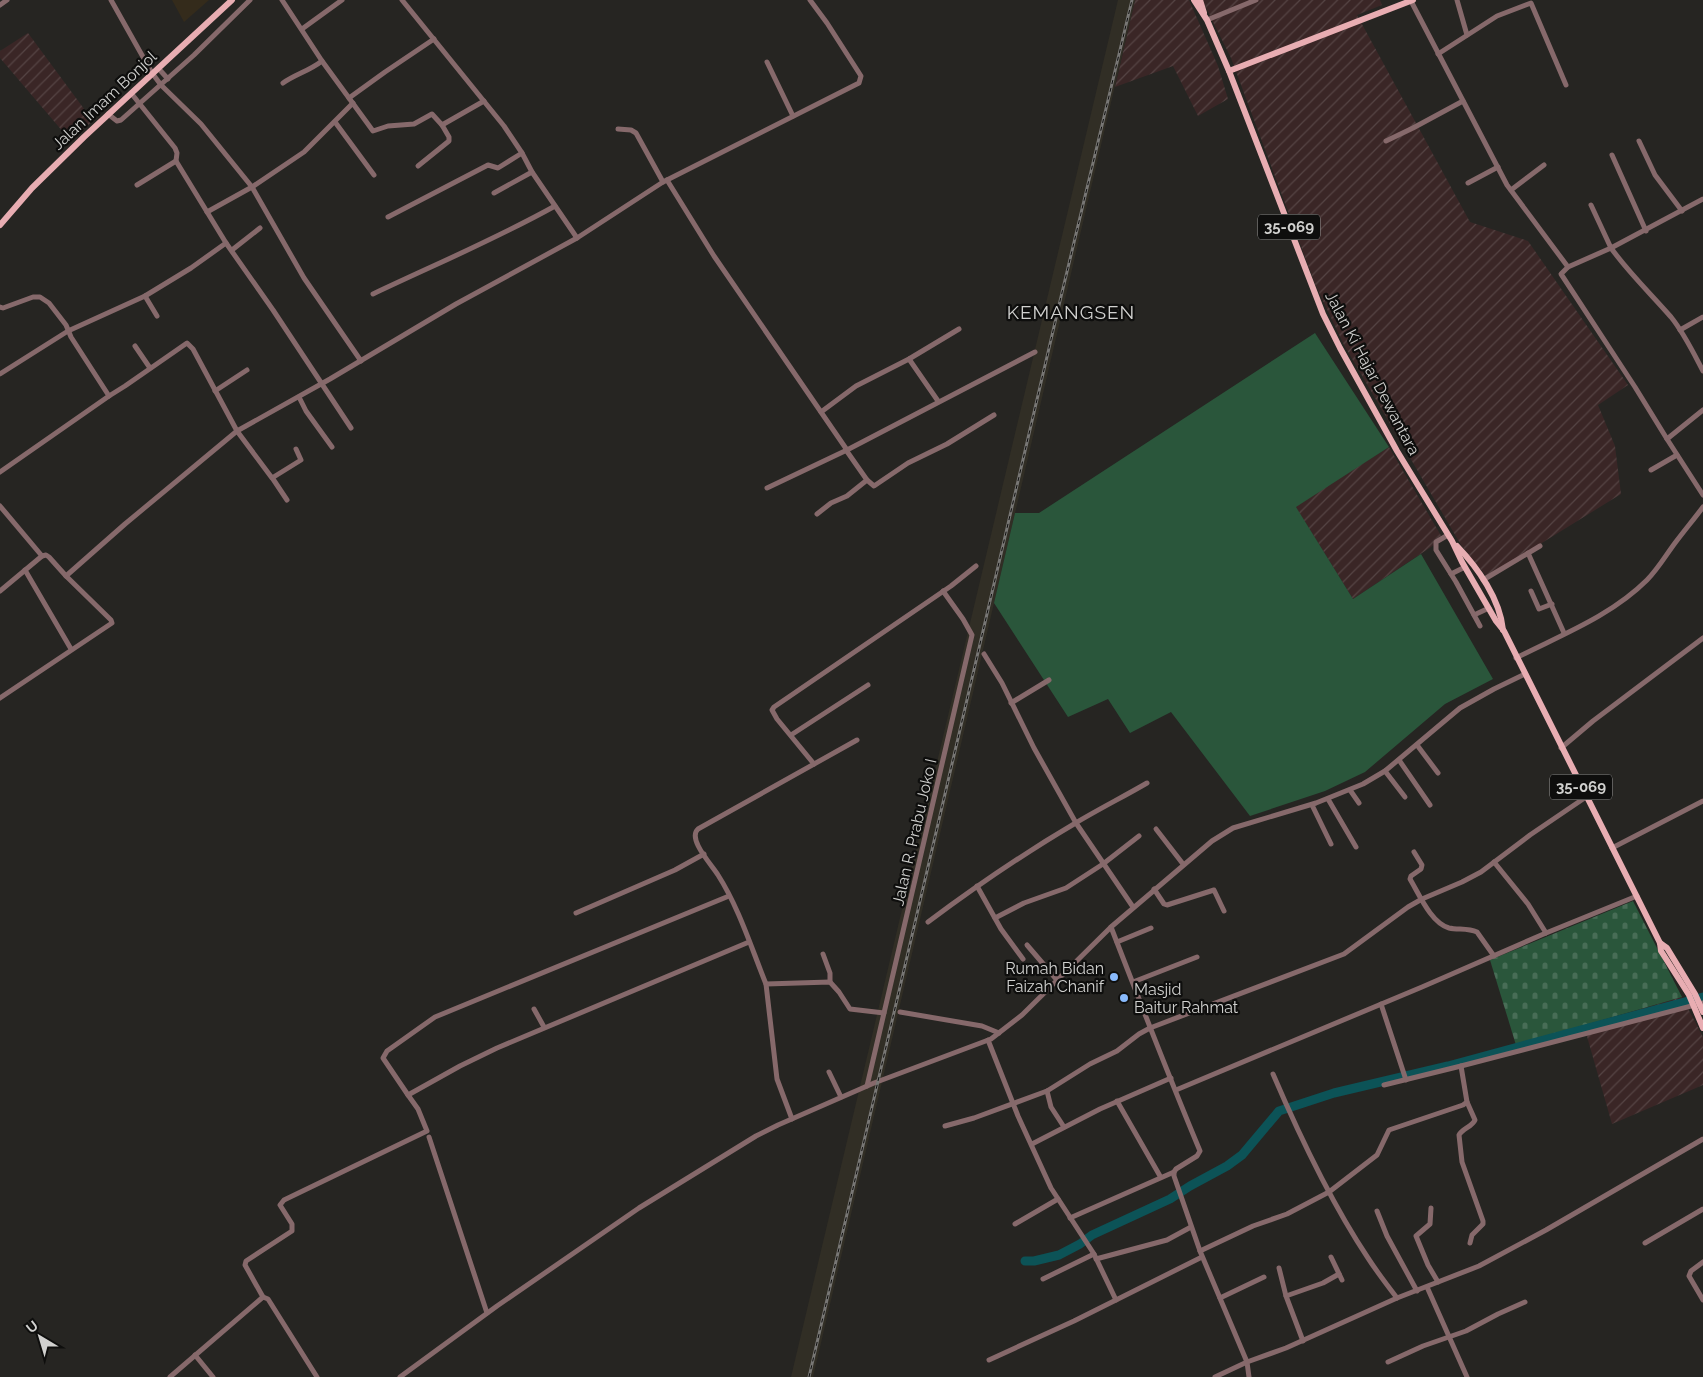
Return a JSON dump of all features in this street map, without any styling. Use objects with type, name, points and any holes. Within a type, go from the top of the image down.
[{"type":"main road","name":"Jalan Imam Bonjol","points":[[0,225],[32,188],[108,114],[232,0]]},
{"type":"main road","name":"Jalan Ki Hajar Dewantara","points":[[1194,0],[1206,18]]},
{"type":"main road","name":"Jalan Ki Hajar Dewantara","points":[[1200,0],[1323,314],[1344,356],[1463,567],[1484,597],[1487,609],[1504,631],[1561,748],[1637,896],[1660,943],[1661,951],[1696,1001]]},
{"type":"main road","points":[[1229,71],[1412,0]]},
{"type":"main road","name":"Jalan Ki Hajar Dewantara","points":[[1448,538],[1470,560],[1484,582],[1502,617],[1504,631]]},
{"type":"main road","name":"35-069","points":[[1696,1001],[1703,1012]]},
{"type":"main road","name":"35-069","points":[[1696,1001],[1703,1028]]},
{"type":"street","points":[[0,5],[7,0]]},
{"type":"street","points":[[110,0],[152,73],[196,117],[252,188],[304,278],[361,361]]},
{"type":"street","points":[[108,114],[117,121],[121,120],[250,0]]},
{"type":"street","points":[[282,0],[322,61],[374,131],[388,126],[414,124],[432,114],[442,125],[450,140],[418,166]]},
{"type":"street","points":[[302,29],[342,0]]},
{"type":"street","points":[[402,0],[504,126],[532,172],[577,238]]},
{"type":"street","points":[[66,576],[125,524],[237,431],[322,384],[456,304],[577,238],[665,181],[858,83],[861,78],[827,23],[810,0]]},
{"type":"street","points":[[1206,18],[1256,0]]},
{"type":"street","points":[[1412,0],[1438,54],[1511,190],[1568,267]]},
{"type":"street","points":[[1457,0],[1468,35]]},
{"type":"street","points":[[1438,54],[1497,16],[1532,4],[1566,85]]},
{"type":"street","points":[[349,98],[434,39]]},
{"type":"street","points":[[283,83],[296,74],[306,72],[322,61]]},
{"type":"street","points":[[766,62],[793,116]]},
{"type":"street","points":[[158,68],[168,78]]},
{"type":"street","points":[[130,93],[175,148],[177,153],[176,161],[226,243],[352,428]]},
{"type":"street","points":[[442,125],[484,101]]},
{"type":"street","points":[[1386,141],[1463,101]]},
{"type":"street","points":[[208,212],[252,188],[304,152],[353,103]]},
{"type":"street","points":[[335,122],[374,176]]},
{"type":"street","points":[[618,129],[631,130],[636,133],[714,256],[846,450],[872,485],[875,486],[908,463],[947,444],[994,415]]},
{"type":"street","points":[[1639,141],[1655,175],[1682,211]]},
{"type":"street","points":[[388,217],[488,166],[497,168],[522,153]]},
{"type":"street","points":[[1612,156],[1646,231]]},
{"type":"street","points":[[137,185],[176,161]]},
{"type":"street","points":[[1511,190],[1544,165]]},
{"type":"street","points":[[1468,183],[1498,167]]},
{"type":"street","points":[[494,193],[532,172]]},
{"type":"street","points":[[1703,199],[1646,231],[1568,267],[1561,274],[1703,495]]},
{"type":"street","points":[[1591,205],[1611,248],[1628,271],[1671,317],[1703,370]]},
{"type":"street","points":[[373,294],[458,253],[508,232],[555,206]]},
{"type":"street","points":[[232,250],[260,228]]},
{"type":"street","points":[[0,374],[68,330],[145,296],[191,268],[226,243]]},
{"type":"street","points":[[145,296],[157,316]]},
{"type":"street","points":[[0,307],[3,308],[31,297],[40,297],[49,303],[67,326],[109,396]]},
{"type":"street","points":[[1680,330],[1703,317]]},
{"type":"street","points":[[821,412],[856,386],[910,359],[959,329]]},
{"type":"street","points":[[0,472],[187,343],[193,349],[237,431],[287,500]]},
{"type":"street","points":[[135,346],[150,368]]},
{"type":"street","points":[[767,488],[846,450],[1035,352]]},
{"type":"street","points":[[910,359],[938,401]]},
{"type":"street","points":[[215,391],[248,370]]},
{"type":"street","points":[[299,397],[306,411],[332,447]]},
{"type":"street","points":[[1667,439],[1703,410]]},
{"type":"street","points":[[273,479],[301,460],[296,449]]},
{"type":"street","points":[[1651,470],[1677,455]]},
{"type":"street","points":[[817,514],[831,503],[847,496],[867,480]]},
{"type":"street","points":[[0,506],[42,556]]},
{"type":"street","points":[[1516,658],[1596,618],[1636,589],[1648,579],[1703,507]]},
{"type":"street","points":[[1448,538],[1436,542],[1436,550],[1453,573],[1476,614],[1480,626]]},
{"type":"street","points":[[1484,582],[1530,557],[1540,546]]},
{"type":"street","points":[[0,591],[42,556],[46,555],[112,622],[0,698]]},
{"type":"street","points":[[1530,557],[1564,634]]},
{"type":"street","points":[[814,764],[776,719],[772,710],[774,707],[943,591],[976,566]]},
{"type":"street","points":[[1453,573],[1463,567]]},
{"type":"street","points":[[25,570],[71,650]]},
{"type":"street","name":"Jalan R. Prabu Joko I","points":[[867,1086],[972,635],[943,591]]},
{"type":"street","points":[[1531,591],[1539,609],[1552,604]]},
{"type":"street","points":[[1476,614],[1487,609]]},
{"type":"street","points":[[1561,748],[1593,721],[1703,638]]},
{"type":"street","points":[[984,654],[1076,823],[1133,908]]},
{"type":"street","points":[[400,1377],[486,1313],[640,1208],[756,1136],[867,1086],[998,1034],[1022,1015],[1133,908],[1183,864],[1228,830],[1312,805],[1350,790],[1385,771],[1460,708],[1525,674]]},
{"type":"street","points":[[1011,703],[1049,680]]},
{"type":"street","points":[[791,735],[868,685]]},
{"type":"street","points":[[792,1119],[777,1080],[766,984],[737,911],[718,875],[695,839],[694,834],[696,830],[857,740]]},
{"type":"street","points":[[1417,745],[1438,773]]},
{"type":"street","points":[[1399,760],[1430,805]]},
{"type":"street","points":[[1385,771],[1405,797]]},
{"type":"street","points":[[928,922],[977,886],[1076,823],[1147,783]]},
{"type":"street","points":[[1350,790],[1359,803]]},
{"type":"street","points":[[945,1126],[1047,1091],[1090,1064],[1117,1051],[1150,1028],[1344,954],[1397,914],[1422,899],[1481,872],[1530,835],[1586,797]]},
{"type":"street","points":[[1328,799],[1356,847]]},
{"type":"street","points":[[1612,848],[1703,801]]},
{"type":"street","points":[[1312,805],[1331,844]]},
{"type":"street","points":[[1156,828],[1183,864]]},
{"type":"street","points":[[995,918],[1024,903],[1066,888],[1103,864],[1139,836]]},
{"type":"street","points":[[1414,852],[1422,865],[1421,869],[1410,878],[1438,923],[1450,928],[1477,932],[1494,956]]},
{"type":"street","points":[[576,913],[675,870],[704,854]]},
{"type":"street","points":[[1494,862],[1528,904],[1546,933]]},
{"type":"street","points":[[977,886],[1006,936],[1023,959]]},
{"type":"street","points":[[1155,890],[1164,904],[1167,905],[1214,890],[1224,911]]},
{"type":"street","points":[[317,1377],[268,1299],[263,1298],[245,1264],[292,1231],[292,1224],[280,1207],[280,1204],[428,1131],[418,1109],[383,1056],[387,1051],[431,1020],[729,896]]},
{"type":"street","points":[[1176,1090],[1637,896]]},
{"type":"street","points":[[1117,939],[1151,928]]},
{"type":"street","points":[[1070,1218],[1160,1176],[1174,1172],[1197,1156],[1200,1151],[1112,929]]},
{"type":"street","points":[[408,1095],[460,1066],[544,1027],[749,942]]},
{"type":"street","points":[[1027,946],[1058,980]]},
{"type":"street","points":[[823,954],[830,973],[830,982],[850,1009],[884,1014]]},
{"type":"street","points":[[1133,982],[1196,957]]},
{"type":"street","points":[[766,984],[830,982]]},
{"type":"street","points":[[1384,1085],[1540,1047],[1696,1001]]},
{"type":"street","points":[[1381,1004],[1405,1079]]},
{"type":"street","points":[[534,1009],[544,1027]]},
{"type":"street","points":[[900,1012],[982,1026],[998,1034]]},
{"type":"street","points":[[989,1039],[1013,1104],[1051,1188],[1095,1256],[1116,1300]]},
{"type":"street","points":[[1461,1066],[1467,1102],[1475,1120],[1473,1124],[1459,1135],[1462,1162],[1483,1221],[1483,1224],[1472,1235],[1470,1243]]},
{"type":"street","points":[[829,1072],[841,1097]]},
{"type":"street","points":[[1273,1074],[1329,1192],[1368,1258],[1397,1298]]},
{"type":"street","points":[[1032,1144],[1117,1101],[1171,1078]]},
{"type":"street","points":[[1047,1091],[1051,1107],[1064,1127]]},
{"type":"street","points":[[1117,1101],[1160,1176]]},
{"type":"street","points":[[1200,1251],[1246,1229],[1294,1210],[1329,1192],[1380,1152],[1389,1130],[1467,1102]]},
{"type":"street","points":[[429,1137],[486,1313]]},
{"type":"street","points":[[1215,1377],[1247,1362],[1303,1341],[1397,1298],[1479,1266],[1703,1139]]},
{"type":"street","points":[[1174,1172],[1191,1228],[1247,1362],[1249,1377]]},
{"type":"street","points":[[1015,1224],[1058,1199]]},
{"type":"street","points":[[1431,1208],[1430,1224],[1416,1236],[1438,1282]]},
{"type":"street","points":[[1645,1243],[1703,1209]]},
{"type":"street","points":[[1377,1211],[1387,1236],[1417,1291]]},
{"type":"street","points":[[1043,1279],[1095,1256],[1167,1240],[1191,1228]]},
{"type":"street","points":[[989,1360],[1202,1257]]},
{"type":"street","points":[[1332,1257],[1342,1280]]},
{"type":"street","points":[[1703,1262],[1691,1271],[1689,1276],[1703,1300]]},
{"type":"street","points":[[1279,1268],[1286,1296],[1303,1341]]},
{"type":"street","points":[[1286,1296],[1323,1283],[1340,1274]]},
{"type":"street","points":[[1220,1298],[1264,1277]]},
{"type":"street","points":[[1427,1287],[1467,1377]]},
{"type":"street","points":[[170,1377],[263,1298]]},
{"type":"street","points":[[1388,1362],[1423,1346],[1466,1331],[1525,1302]]},
{"type":"street","points":[[195,1355],[214,1377]]},
{"type":"shaded area","points":[[172,0],[209,0],[184,22]]},
{"type":"shaded area","points":[[1118,0],[1135,0],[813,1377],[791,1377]]},
{"type":"shaded area","points":[[1135,0],[1189,0],[1218,66],[1228,99],[1198,116],[1173,66],[1115,87]]},
{"type":"shaded area","points":[[1202,0],[1380,0],[1382,5],[1357,15],[1470,222],[1528,241],[1628,385],[1598,405],[1615,446],[1621,494],[1487,577],[1461,545],[1344,345],[1315,284],[1231,58]]},
{"type":"shaded area","points":[[28,33],[93,121],[70,140],[0,58],[0,51]]},
{"type":"shaded area","points":[[1389,447],[1443,539],[1353,599],[1295,506]]},
{"type":"shaded area","points":[[1682,997],[1703,1037],[1703,1085],[1612,1124],[1584,1026]]},
{"type":"green space","points":[[1315,333],[1389,447],[1296,507],[1353,599],[1421,554],[1493,679],[1445,704],[1365,772],[1325,791],[1250,816],[1171,712],[1130,733],[1108,699],[1068,717],[994,603],[1015,513],[1039,513]]},
{"type":"green space","points":[[1633,901],[1682,997],[1516,1045],[1490,960]]},
{"type":"waterway","points":[[1025,1261],[1034,1261],[1059,1255],[1092,1235],[1170,1199],[1227,1166],[1242,1155],[1279,1111],[1334,1093],[1448,1066],[1703,997]]},
{"type":"railway","points":[[809,1377],[1132,0]]},
{"type":"place","name":"Rumah Bidan Faizah Chanif","points":[[1114,977]]},
{"type":"place","name":"Masjid Baitur Rahmat","points":[[1124,998]]},
{"type":"district","name":"KEMANGSEN","points":[[1071,312]]}]
